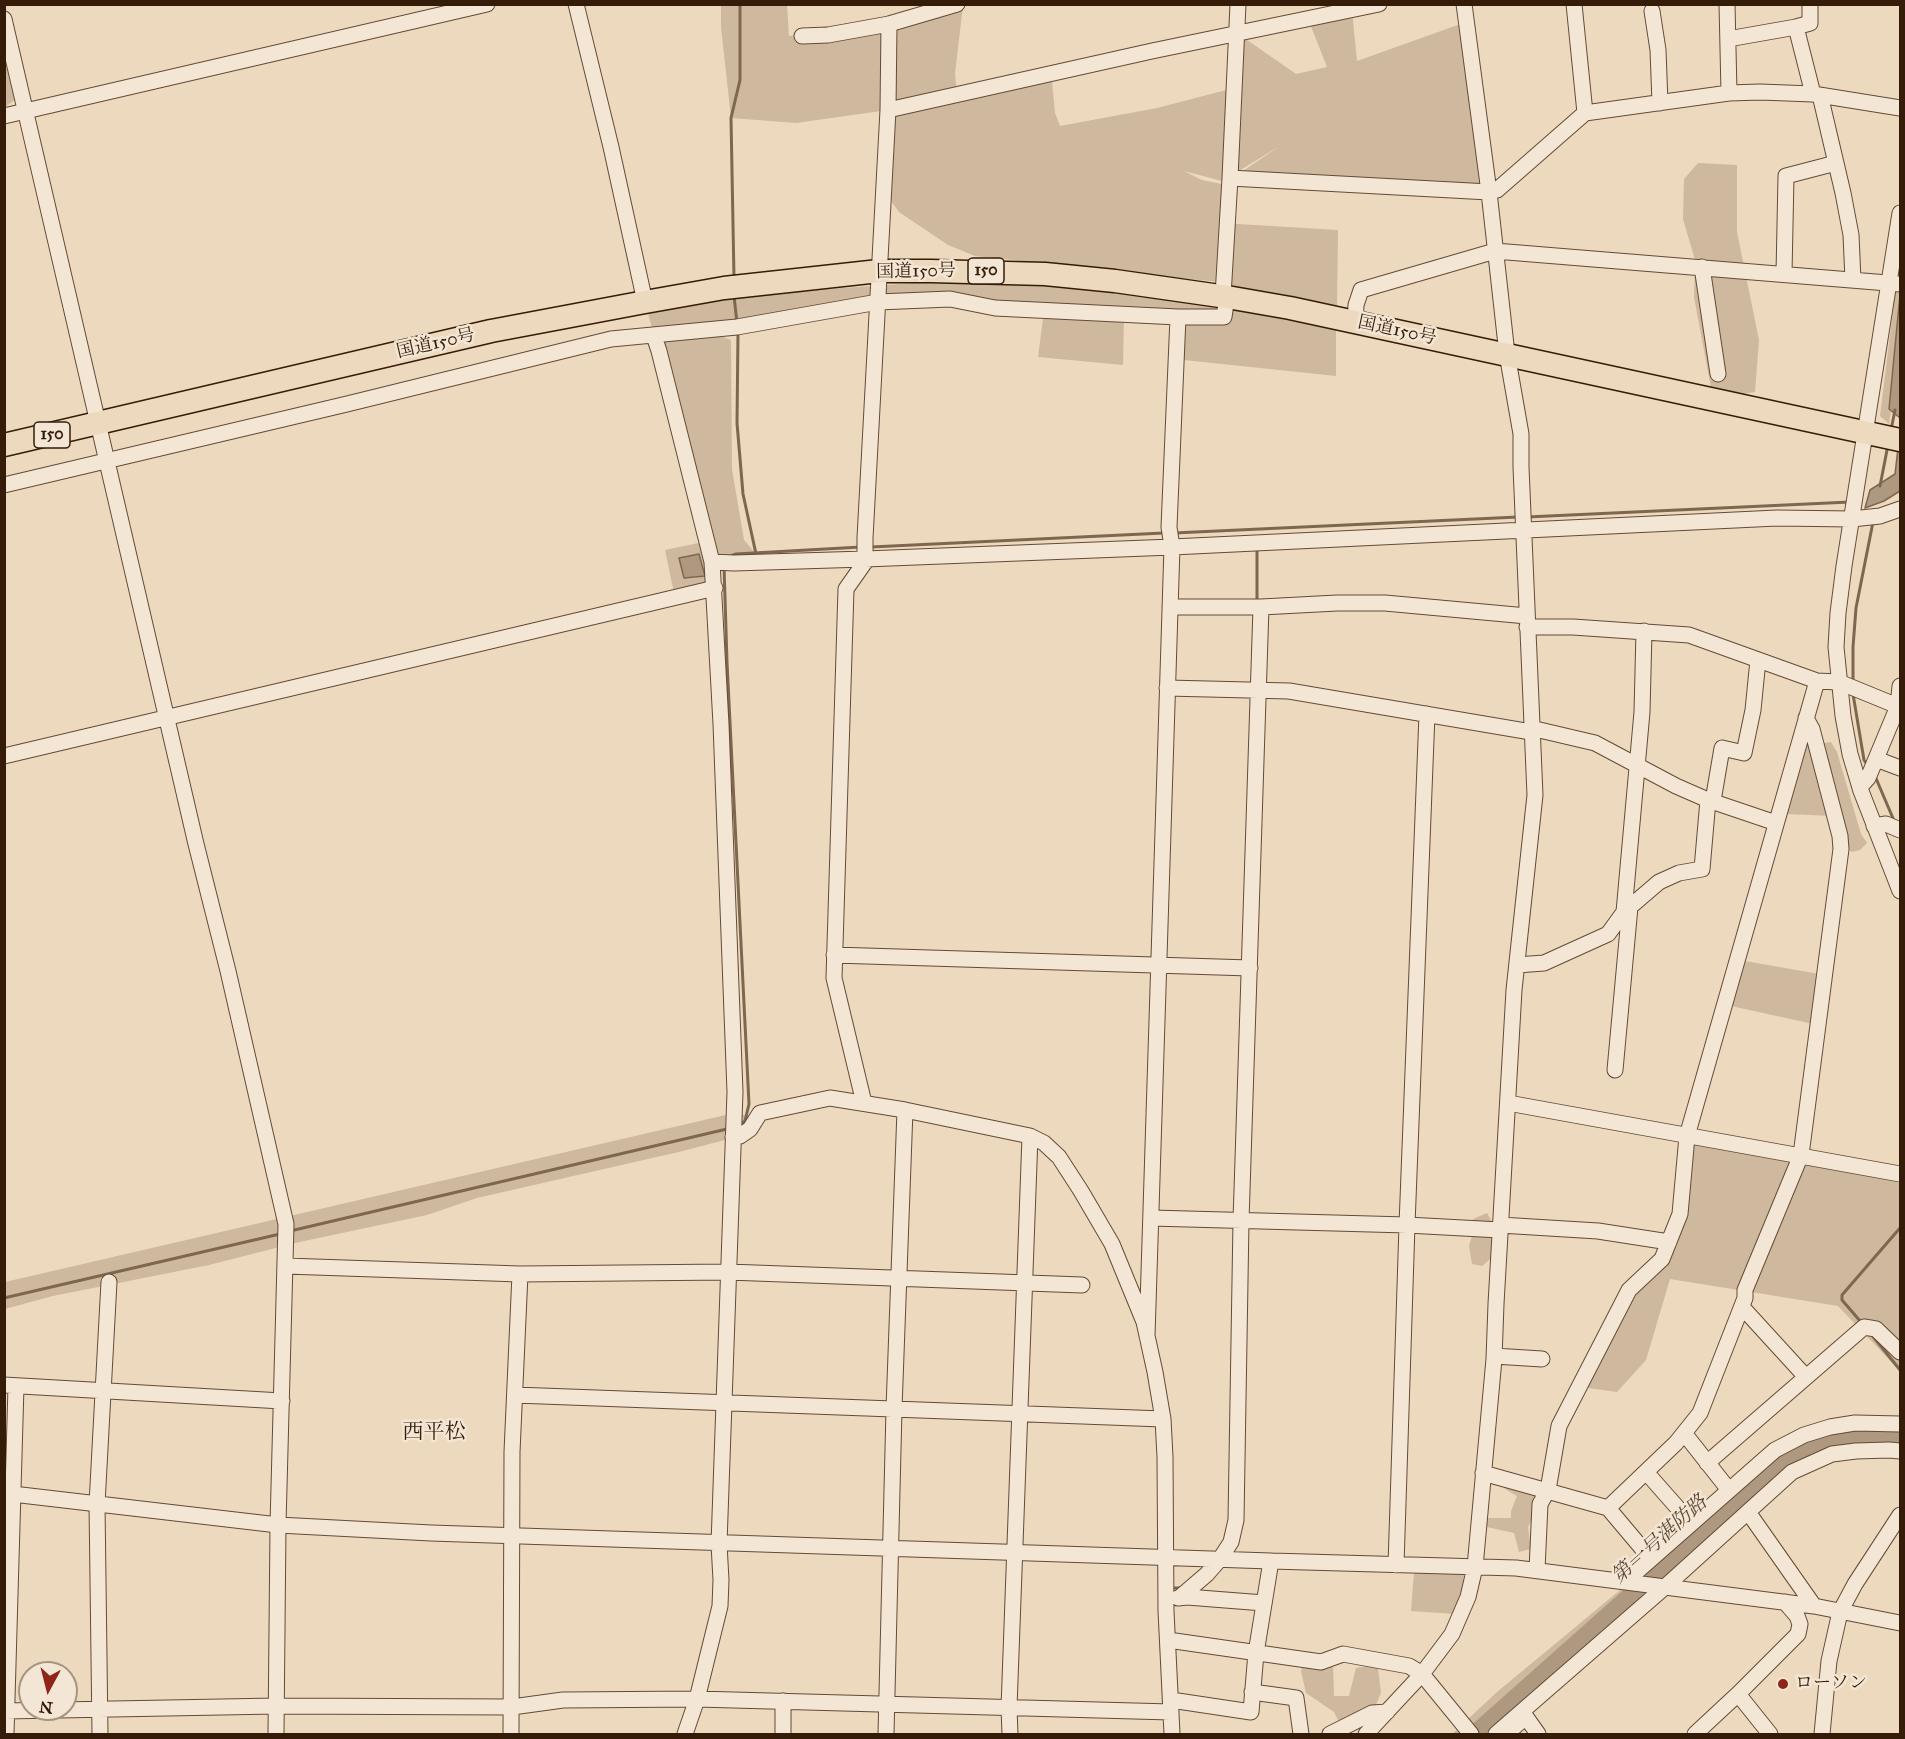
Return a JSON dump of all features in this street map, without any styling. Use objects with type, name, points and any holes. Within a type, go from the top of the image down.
[{"type":"highway","name":"国道150号","points":[[4,446],[480,334],[724,288],[879,271],[984,271],[1045,274],[1225,296],[1508,354],[1900,440]]},
{"type":"street","points":[[4,116],[487,4]]},
{"type":"street","points":[[576,4],[611,147],[645,302]]},
{"type":"street","points":[[802,36],[828,35],[889,24],[957,4]]},
{"type":"street","points":[[4,485],[611,339],[737,327],[878,302],[950,299],[995,308],[1178,317],[1224,317],[1238,4]]},
{"type":"street","points":[[888,110],[1379,4]]},
{"type":"street","points":[[1366,1734],[1422,1674],[1452,1634],[1468,1597],[1474,1567],[1494,1356],[1517,965],[1535,795],[1521,434],[1508,354],[1464,4]]},
{"type":"street","points":[[1574,4],[1584,113]]},
{"type":"street","points":[[1727,4],[1729,93]]},
{"type":"street","points":[[1728,39],[1810,23],[1810,4]]},
{"type":"street","points":[[1652,11],[1658,50],[1660,103]]},
{"type":"street","points":[[4,19],[196,844],[228,971],[286,1232],[278,1525],[276,1734]]},
{"type":"street","points":[[864,1104],[834,978],[834,955],[846,589],[866,562],[888,110],[889,24]]},
{"type":"street","points":[[1796,27],[1836,163],[1851,235],[1853,280]]},
{"type":"street","points":[[1230,178],[1489,192],[1497,190],[1584,113],[1729,93],[1760,92],[1816,94],[1900,108]]},
{"type":"street","points":[[1784,274],[1786,176],[1836,163]]},
{"type":"street","points":[[1900,213],[1895,283],[1869,434],[1855,493],[1838,613],[1836,647],[1850,754],[1874,826],[1900,891]]},
{"type":"street","points":[[1355,322],[1356,305],[1362,290],[1495,251],[1895,283]]},
{"type":"street","points":[[1702,267],[1718,374]]},
{"type":"street","points":[[1147,1336],[1172,547],[1169,527],[1178,317]]},
{"type":"street","points":[[654,336],[722,562],[715,588],[735,1092],[719,1544],[722,1580],[720,1606],[697,1699],[685,1734]]},
{"type":"street","points":[[722,562],[865,551],[1172,547],[1524,529],[1880,516],[1900,509]]},
{"type":"street","points":[[1852,516],[1876,526],[1900,519]]},
{"type":"street","points":[[4,756],[715,588]]},
{"type":"street","points":[[1170,607],[1385,603],[1573,627],[1689,635],[1817,681],[1839,682],[1899,706]]},
{"type":"street","points":[[1172,1598],[1208,1574],[1231,1542],[1236,1520],[1241,1221],[1261,607]]},
{"type":"street","points":[[1615,1070],[1636,765],[1642,712],[1644,632]]},
{"type":"street","points":[[1517,965],[1544,963],[1608,934],[1627,909],[1659,882],[1679,873],[1702,869],[1710,800],[1722,748],[1744,753],[1753,710],[1758,660]]},
{"type":"street","points":[[1537,1570],[1540,1504],[1548,1490],[1559,1425],[1629,1290],[1662,1259],[1680,1214],[1687,1136],[1817,681]]},
{"type":"street","points":[[1860,787],[1868,778],[1899,706],[1900,686]]},
{"type":"street","points":[[1167,688],[1289,691],[1531,730],[1595,743],[1676,786],[1776,823]]},
{"type":"street","points":[[1396,1565],[1427,714]]},
{"type":"street","points":[[1608,1508],[1676,1443],[1700,1413],[1745,1298],[1744,1290],[1801,1155],[1841,849],[1840,836],[1812,729],[1806,718]]},
{"type":"street","points":[[1876,759],[1900,768]]},
{"type":"street","points":[[1874,826],[1886,824],[1898,829]]},
{"type":"street","points":[[834,955],[1250,968]]},
{"type":"street","points":[[733,1137],[740,1136],[750,1129],[760,1113],[830,1098],[905,1110],[1030,1136],[1044,1143],[1059,1157],[1112,1244],[1144,1322],[1147,1336],[1163,1419],[1166,1557],[1172,1598],[1168,1640],[1172,1734]]},
{"type":"street","points":[[1508,1103],[1900,1174]]},
{"type":"street","points":[[886,1734],[894,1409],[905,1110]]},
{"type":"street","points":[[1010,1734],[1023,1283],[1030,1136]]},
{"type":"street","points":[[1151,1218],[1598,1231],[1669,1242]]},
{"type":"street","points":[[286,1266],[520,1274],[728,1272],[1082,1285]]},
{"type":"street","points":[[511,1734],[512,1536],[520,1274]]},
{"type":"street","points":[[100,1734],[97,1504],[109,1282]]},
{"type":"street","points":[[1742,1306],[1806,1377]]},
{"type":"street","points":[[1707,1463],[1864,1327],[1876,1329],[1900,1352]]},
{"type":"street","points":[[1494,1356],[1542,1359]]},
{"type":"street","points":[[6,1734],[10,1385],[282,1401]]},
{"type":"street","points":[[515,1395],[1163,1419]]},
{"type":"street","points":[[1628,1581],[1774,1450],[1804,1434],[1830,1427],[1855,1423],[1900,1424]]},
{"type":"street","points":[[1684,1433],[1729,1490]]},
{"type":"street","points":[[1496,1734],[1792,1472],[1832,1454],[1856,1450],[1900,1451]]},
{"type":"street","points":[[1646,1472],[1692,1523]]},
{"type":"street","points":[[1483,1473],[1608,1508],[1650,1559]]},
{"type":"street","points":[[9,1494],[278,1525],[719,1544],[1537,1570],[1814,1606],[1900,1623]]},
{"type":"street","points":[[1748,1512],[1814,1606]]},
{"type":"street","points":[[1821,1734],[1829,1661],[1840,1612],[1860,1575],[1900,1515]]},
{"type":"street","points":[[5,1711],[276,1706],[512,1707],[564,1700],[697,1699],[1009,1708],[1171,1706],[1251,1712],[1256,1653],[1271,1562]]},
{"type":"street","points":[[1172,1598],[1187,1597],[1264,1604]]},
{"type":"street","points":[[1695,1734],[1798,1634],[1800,1624],[1797,1616],[1785,1602]]},
{"type":"street","points":[[1168,1640],[1321,1662],[1343,1654],[1409,1666],[1422,1674],[1469,1731]]},
{"type":"street","points":[[1252,1692],[1296,1698],[1301,1734]]},
{"type":"street","points":[[1738,1694],[1770,1734]]},
{"type":"street","points":[[783,1701],[783,1734]]},
{"type":"street","points":[[1330,1734],[1372,1713],[1386,1712]]},
{"type":"street","points":[[1507,1734],[1526,1717],[1538,1734]]},
{"type":"shaded area","points":[[721,5],[787,5],[789,36],[877,27],[963,5],[955,74],[957,94],[1052,81],[1055,113],[1060,126],[1157,108],[1234,88],[1237,33],[1296,74],[1327,67],[1308,19],[1352,10],[1357,61],[1466,22],[1483,186],[1240,173],[1280,146],[1222,181],[1184,171],[1202,180],[1222,184],[1221,223],[1338,230],[1337,309],[1218,282],[975,256],[948,245],[899,212],[889,198],[888,110],[796,123],[731,118],[721,27]]},
{"type":"shaded area","points":[[4,51],[9,76],[17,98],[5,107]]},
{"type":"shaded area","points":[[1698,163],[1737,165],[1737,232],[1759,340],[1755,392],[1736,395],[1711,388],[1694,297],[1695,260],[1683,219],[1684,179]]},
{"type":"shaded area","points":[[1900,255],[1900,349],[1889,424],[1880,416]]},
{"type":"shaded area","points":[[956,280],[1045,282],[1217,301],[1336,328],[1336,376],[1184,360],[1185,312],[1124,315],[1123,365],[1038,357],[1044,311],[878,302],[720,336],[731,340],[732,469],[744,540],[756,554],[714,558],[645,302]]},
{"type":"shaded area","points":[[1900,295],[1900,418],[1889,409]]},
{"type":"shaded area","points":[[1900,431],[1900,491],[1884,501],[1865,508],[1870,490],[1895,474]]},
{"type":"shaded area","points":[[708,541],[715,588],[675,598],[665,550]]},
{"type":"shaded area","points":[[699,554],[705,576],[684,578],[679,558]]},
{"type":"shaded area","points":[[1812,729],[1823,743],[1831,742],[1837,752],[1861,834],[1867,843],[1860,850],[1852,852],[1847,849],[1834,816],[1786,814]]},
{"type":"shaded area","points":[[1745,961],[1825,975],[1818,1025],[1731,1006]]},
{"type":"shaded area","points":[[730,1114],[757,1116],[740,1136],[683,1151],[477,1198],[427,1215],[295,1243],[209,1265],[53,1296],[5,1309],[5,1282]]},
{"type":"shaded area","points":[[1687,1136],[1900,1183],[1900,1371],[1838,1306],[1670,1279],[1646,1360],[1617,1392],[1588,1388],[1629,1290],[1662,1259],[1680,1214]]},
{"type":"shaded area","points":[[1487,1213],[1500,1236],[1494,1256],[1482,1266],[1472,1264],[1469,1246],[1474,1229],[1473,1219]]},
{"type":"shaded area","points":[[1900,1422],[1900,1451],[1853,1451],[1792,1472],[1497,1734],[1452,1734],[1497,1692],[1631,1581],[1794,1440]]},
{"type":"shaded area","points":[[1499,1481],[1546,1493],[1528,1527],[1531,1549],[1519,1552],[1514,1533],[1478,1525],[1488,1518],[1511,1518],[1511,1511],[1517,1496],[1505,1489]]},
{"type":"shaded area","points":[[1414,1572],[1464,1573],[1462,1593],[1455,1614],[1411,1611]]},
{"type":"shaded area","points":[[1303,1663],[1333,1664],[1334,1696],[1349,1696],[1356,1668],[1368,1666],[1378,1668],[1381,1693],[1374,1709],[1340,1724],[1334,1712],[1306,1693],[1301,1671]]},
{"type":"waterway","points":[[734,278],[731,118],[740,80],[740,4]]},
{"type":"waterway","points":[[734,296],[737,323]]},
{"type":"waterway","points":[[738,332],[737,423],[743,494],[756,554]]},
{"type":"waterway","points":[[1891,430],[1895,410]]},
{"type":"waterway","points":[[1880,486],[1888,445]]},
{"type":"waterway","points":[[1527,517],[1850,502]]},
{"type":"waterway","points":[[1174,533],[1518,517]]},
{"type":"waterway","points":[[1853,681],[1856,608],[1873,522]]},
{"type":"waterway","points":[[871,547],[1164,533]]},
{"type":"waterway","points":[[731,556],[861,547]]},
{"type":"waterway","points":[[1257,549],[1257,602]]},
{"type":"waterway","points":[[724,566],[749,1104],[745,1121],[739,1126]]},
{"type":"waterway","points":[[1853,694],[1864,760],[1868,766]]},
{"type":"waterway","points":[[1875,776],[1895,823]]},
{"type":"waterway","points":[[290,1231],[727,1129]]},
{"type":"waterway","points":[[1861,1322],[1842,1300],[1842,1295],[1900,1228]]},
{"type":"waterway","points":[[4,1298],[280,1234]]},
{"type":"waterway","points":[[1871,1334],[1900,1370]]},
{"type":"waterway","name":"第一号湛防路","points":[[1475,1734],[1781,1462],[1812,1444],[1834,1439],[1854,1437],[1900,1439]]},
{"type":"waterway","points":[[1169,1588],[1184,1588]]},
{"type":"place","name":"ローソン","points":[[1783,1684]]},
{"type":"district","name":"西平松","points":[[434,1433]]}]
